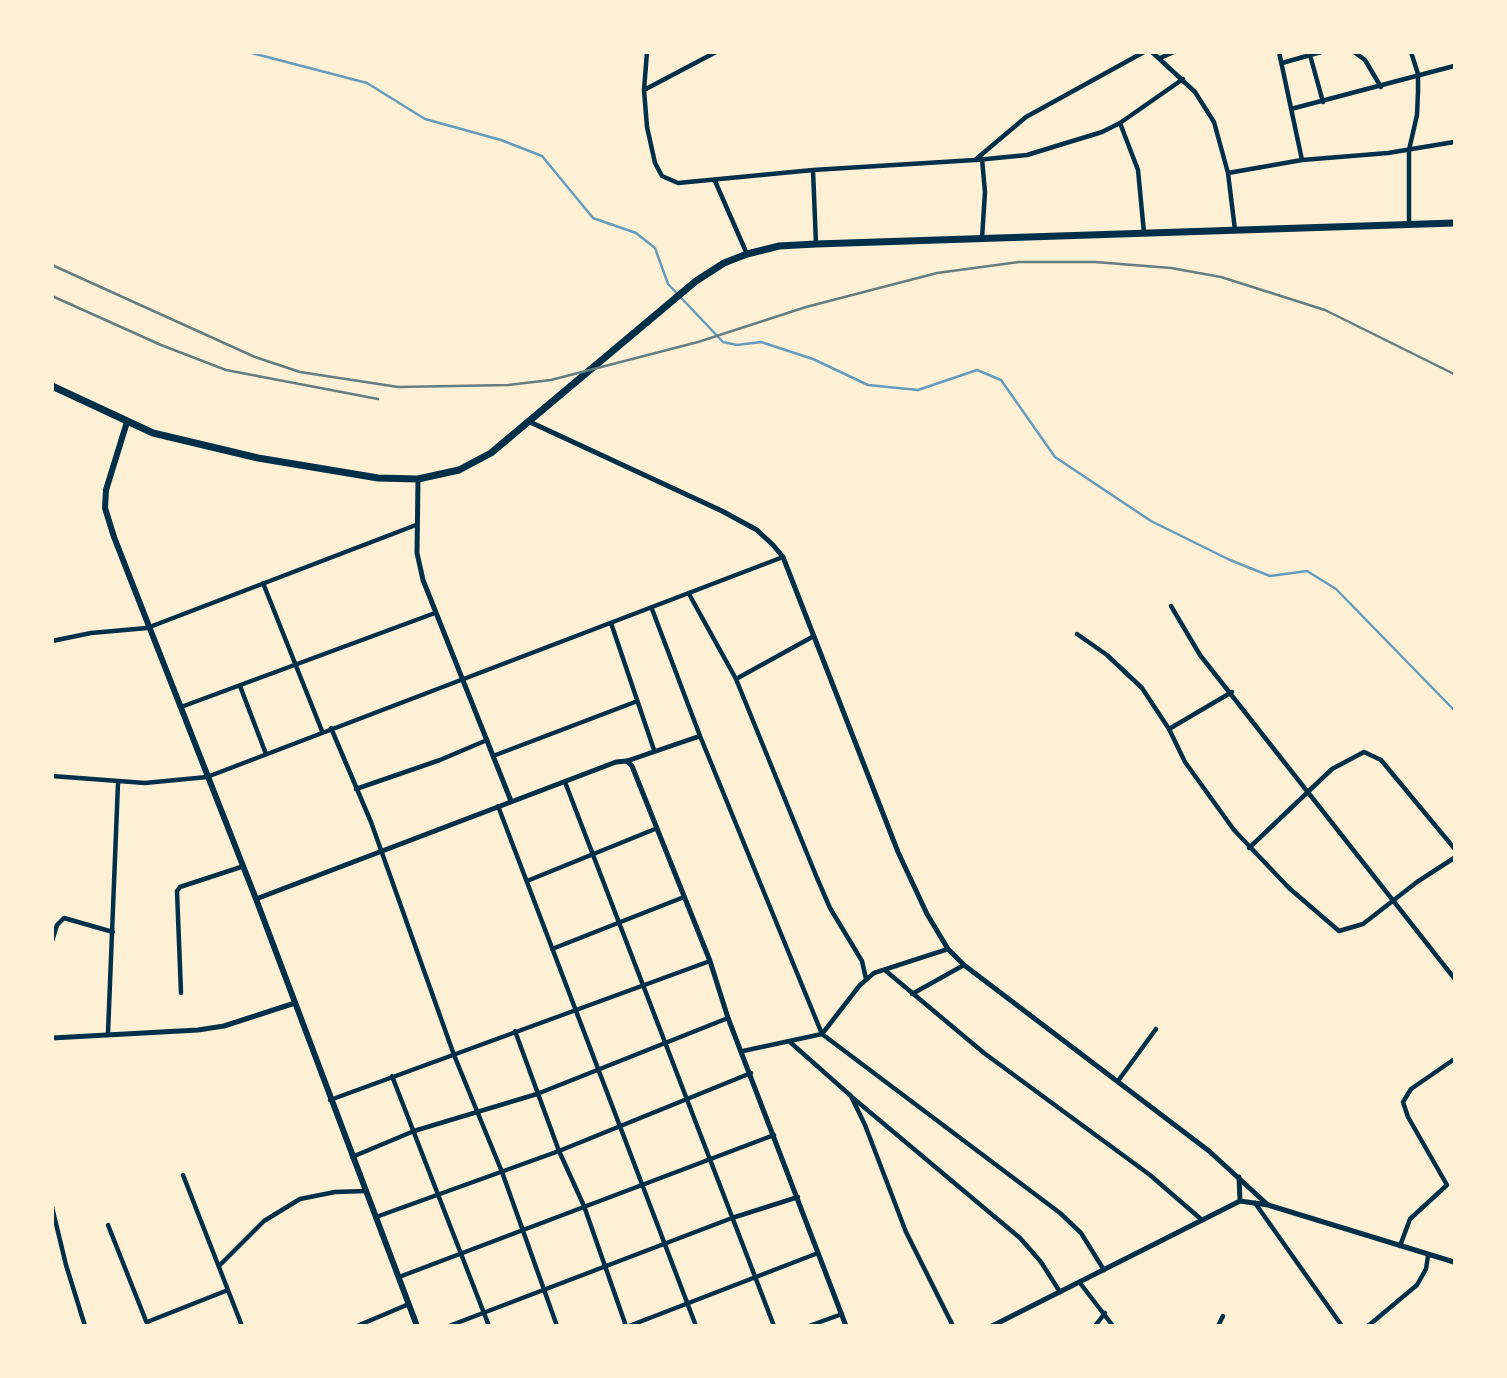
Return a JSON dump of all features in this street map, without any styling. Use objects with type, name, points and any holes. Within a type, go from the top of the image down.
[{"type":"highway","points":[[52,386],[153,433],[247,456],[378,478],[418,479],[458,470],[471,464],[530,422],[696,281],[724,263],[779,246],[1454,223]]},
{"type":"main road","points":[[127,422],[106,490],[104,508],[147,628],[256,899],[417,1325]]},
{"type":"street","points":[[647,52],[644,90],[647,127],[655,163],[662,176],[678,183],[813,170],[1027,155],[1102,132],[1121,123],[1183,79]]},
{"type":"street","points":[[644,90],[716,52]]},
{"type":"street","points":[[975,160],[1026,117],[1144,52]]},
{"type":"street","points":[[1153,52],[1183,79],[1203,102],[1214,122],[1228,173],[1235,230]]},
{"type":"street","points":[[1160,58],[1174,52]]},
{"type":"street","points":[[1279,52],[1301,160]]},
{"type":"street","points":[[1282,63],[1321,52]]},
{"type":"street","points":[[1354,52],[1365,60],[1381,87]]},
{"type":"street","points":[[1409,224],[1409,150],[1417,115],[1418,74],[1411,52]]},
{"type":"street","points":[[1310,55],[1323,102]]},
{"type":"street","points":[[1290,109],[1454,66]]},
{"type":"street","points":[[1121,123],[1138,170],[1144,233]]},
{"type":"street","points":[[1228,173],[1301,160],[1409,150],[1454,142]]},
{"type":"street","points":[[982,159],[985,192],[982,238]]},
{"type":"street","points":[[813,170],[816,244]]},
{"type":"street","points":[[715,181],[747,254]]},
{"type":"street","points":[[530,422],[722,511],[757,530],[783,557],[898,852],[927,914],[948,949],[964,965],[1239,1176],[1268,1205]]},
{"type":"street","points":[[418,479],[416,525],[423,580],[511,801]]},
{"type":"street","points":[[52,641],[91,633],[147,628],[416,525]]},
{"type":"street","points":[[52,776],[118,783],[190,781],[207,777],[783,557]]},
{"type":"street","points":[[263,583],[322,731]]},
{"type":"street","points":[[689,594],[736,679],[817,878],[830,908],[862,961],[866,979]]},
{"type":"street","points":[[1171,606],[1200,655],[1232,692],[1454,978]]},
{"type":"street","points":[[652,609],[699,736],[822,1034],[1060,1213],[1082,1233],[1104,1270]]},
{"type":"street","points":[[181,707],[435,613]]},
{"type":"street","points":[[611,623],[635,702],[654,750]]},
{"type":"street","points":[[1077,634],[1124,669],[1149,697],[1203,789],[1249,848],[1339,931],[1363,924],[1454,858]]},
{"type":"street","points":[[736,679],[815,635]]},
{"type":"street","points":[[240,685],[266,754]]},
{"type":"street","points":[[1169,729],[1232,692]]},
{"type":"street","points":[[493,756],[635,702]]},
{"type":"street","points":[[331,728],[382,852],[454,1055],[502,1172],[557,1325]]},
{"type":"street","points":[[256,899],[616,762],[627,761],[699,736]]},
{"type":"street","points":[[356,789],[440,760],[487,740]]},
{"type":"street","points":[[1249,848],[1346,759],[1364,752],[1381,760],[1454,848]]},
{"type":"street","points":[[627,761],[632,766],[710,961],[728,1018],[752,1073],[846,1325]]},
{"type":"street","points":[[565,782],[774,1325]]},
{"type":"street","points":[[108,1033],[118,783]]},
{"type":"street","points":[[498,806],[696,1325]]},
{"type":"street","points":[[527,881],[655,829]]},
{"type":"street","points":[[181,993],[177,891],[180,887],[242,867]]},
{"type":"street","points":[[552,949],[684,897]]},
{"type":"street","points":[[52,941],[57,925],[64,918],[113,932]]},
{"type":"street","points":[[743,1051],[822,1034],[866,979],[948,949]]},
{"type":"street","points":[[330,1100],[643,983],[710,961]]},
{"type":"street","points":[[912,994],[964,965]]},
{"type":"street","points":[[886,971],[984,1053],[1150,1175],[1202,1220]]},
{"type":"street","points":[[52,1038],[211,1028],[295,1003]]},
{"type":"street","points":[[352,1157],[414,1131],[537,1094],[728,1018]]},
{"type":"street","points":[[1118,1081],[1156,1030]]},
{"type":"street","points":[[515,1031],[628,1325],[818,1253]]},
{"type":"street","points":[[790,1042],[851,1097],[1020,1238],[1041,1262],[1061,1293]]},
{"type":"street","points":[[1454,1059],[1454,1069]]},
{"type":"street","points":[[1400,1246],[1410,1219],[1447,1185],[1408,1117],[1403,1102],[1411,1089],[1454,1059]]},
{"type":"street","points":[[376,1217],[559,1151],[752,1073]]},
{"type":"street","points":[[392,1076],[489,1325]]},
{"type":"street","points":[[851,1097],[865,1125],[906,1232],[953,1325]]},
{"type":"street","points":[[397,1278],[775,1135]]},
{"type":"street","points":[[183,1175],[242,1325]]},
{"type":"street","points":[[1239,1176],[1240,1201]]},
{"type":"street","points":[[219,1266],[264,1222],[300,1199],[335,1192],[366,1191]]},
{"type":"street","points":[[449,1325],[732,1218],[799,1197]]},
{"type":"street","points":[[992,1325],[1061,1293],[1240,1201],[1268,1205],[1454,1262]]},
{"type":"street","points":[[1255,1203],[1342,1325]]},
{"type":"street","points":[[52,1207],[66,1265],[86,1325]]},
{"type":"street","points":[[108,1225],[147,1324],[228,1290]]},
{"type":"street","points":[[1368,1325],[1417,1285],[1426,1269],[1428,1256]]},
{"type":"street","points":[[1080,1283],[1105,1312],[1112,1325]]},
{"type":"street","points":[[357,1325],[409,1304]]},
{"type":"street","points":[[1095,1325],[1105,1312]]},
{"type":"street","points":[[809,1325],[842,1314]]},
{"type":"street","points":[[1218,1325],[1223,1316]]},
{"type":"waterway","points":[[248,52],[367,83],[425,119],[501,140],[542,156],[593,218],[636,233],[655,248],[668,284],[723,342],[737,345],[761,342],[813,359],[868,385],[918,390],[977,370],[1001,380],[1055,457],[1151,521],[1230,560],[1270,576],[1307,571],[1336,589],[1454,710]]},
{"type":"railway","points":[[52,265],[255,357],[300,372],[398,387],[508,385],[551,380],[698,342],[806,307],[937,273],[1019,262],[1095,262],[1171,268],[1221,277],[1325,310],[1454,374]]},
{"type":"railway","points":[[52,296],[161,345],[226,370],[378,399]]}]
